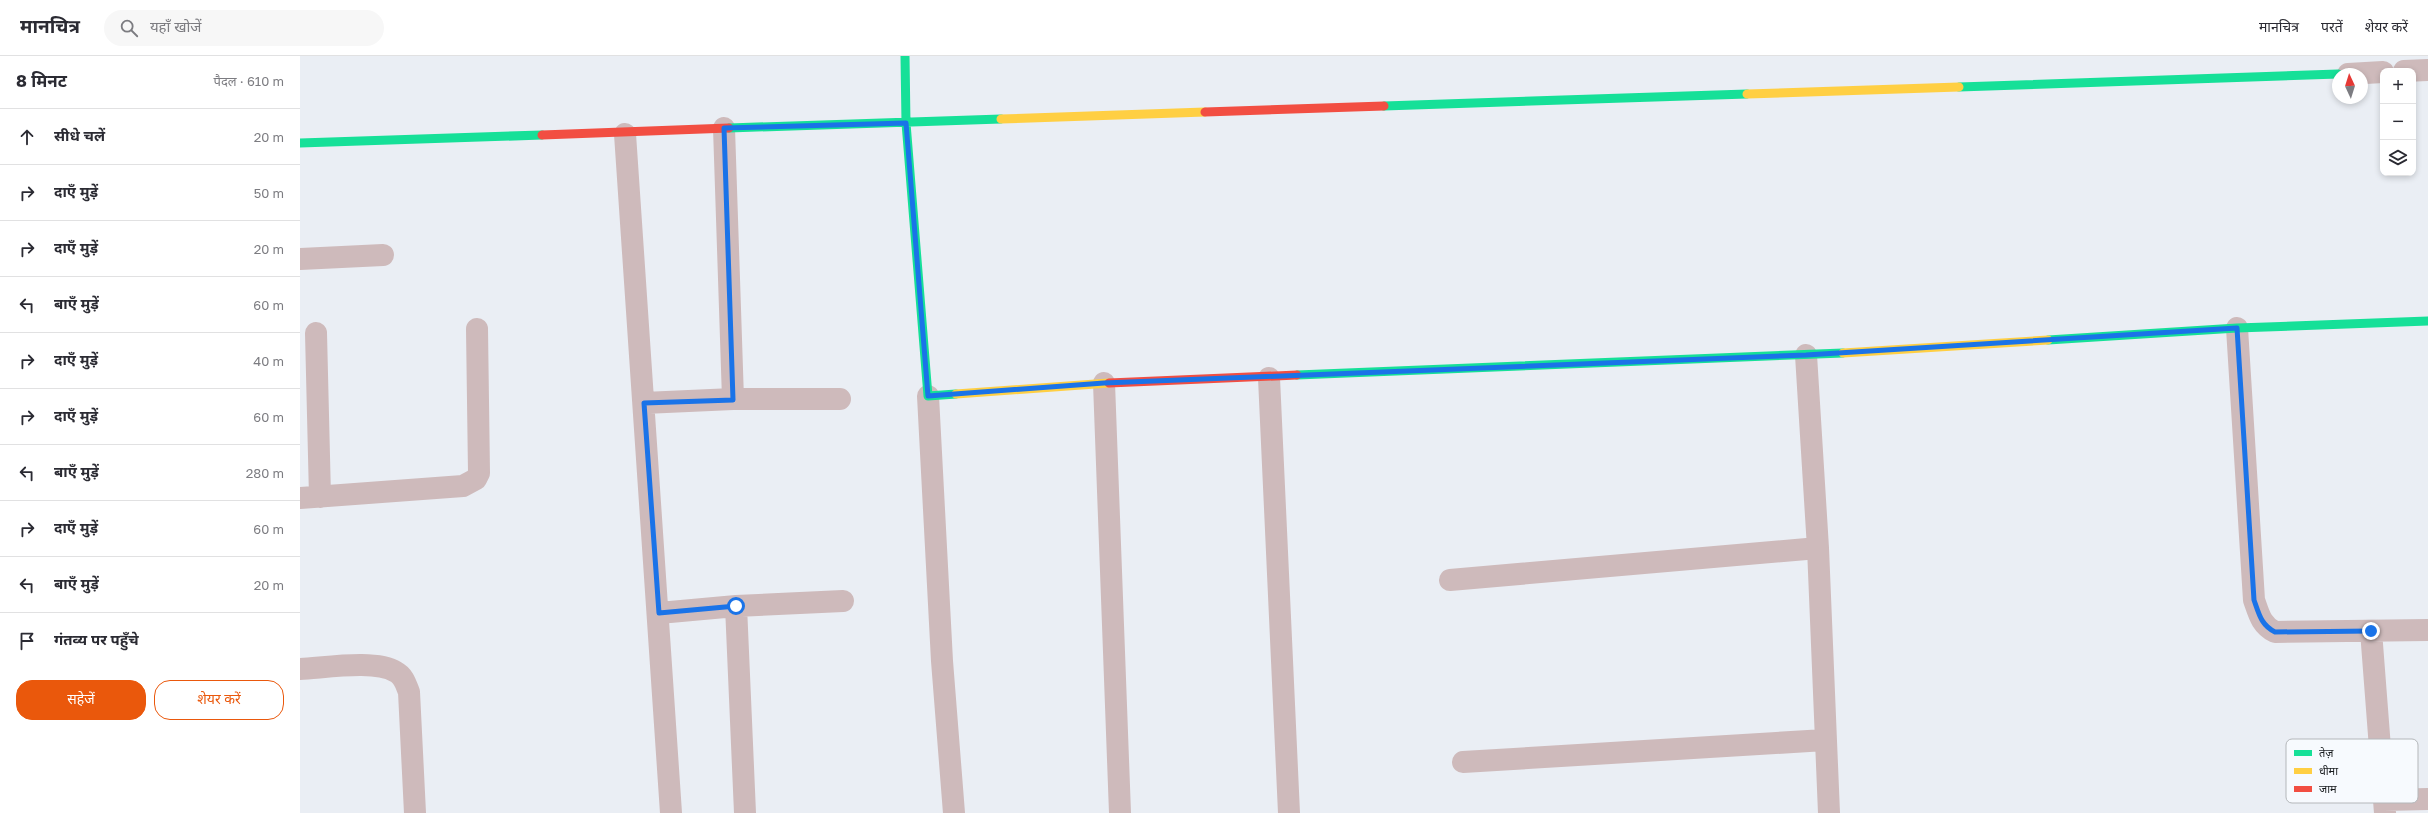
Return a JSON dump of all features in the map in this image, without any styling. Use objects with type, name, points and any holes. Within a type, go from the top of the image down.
[{"type":"street","points":[[905,56],[906,123],[928,396],[942,661],[954,813]]},
{"type":"street","points":[[2416,70],[2428,70]]},
{"type":"street","points":[[2368,73],[2380,72]]},
{"type":"street","points":[[300,143],[432,137],[625,134],[724,128],[2332,74]]},
{"type":"street","points":[[724,128],[733,400]]},
{"type":"street","points":[[625,134],[659,613],[671,813]]},
{"type":"street","points":[[300,259],[383,255]]},
{"type":"street","points":[[928,396],[1104,383],[1269,378],[1806,355],[2237,328],[2428,321]]},
{"type":"street","points":[[2237,328],[2254,600],[2261,620],[2267,628],[2275,632],[2428,630]]},
{"type":"street","points":[[316,333],[310,497],[463,486],[476,479],[479,473],[477,329]]},
{"type":"street","points":[[1806,355],[1818,548],[1829,813]]},
{"type":"street","points":[[1269,378],[1289,813]]},
{"type":"street","points":[[1104,383],[1120,813]]},
{"type":"street","points":[[644,403],[840,399]]},
{"type":"street","points":[[1450,580],[1818,548]]},
{"type":"street","points":[[659,613],[736,606],[843,601]]},
{"type":"street","points":[[736,606],[745,813]]},
{"type":"street","points":[[2371,631],[2379,739]]},
{"type":"street","points":[[300,669],[373,666],[397,672],[405,681],[409,692],[415,813]]},
{"type":"street","points":[[1463,762],[1825,740]]},
{"type":"street","points":[[2418,801],[2428,799]]},
{"type":"street","points":[[2384,806],[2403,803]]},
{"type":"traffic: fast","points":[[905,56],[906,123],[928,396],[956,394]]},
{"type":"traffic: fast","points":[[1959,87],[2332,74]]},
{"type":"traffic: fast","points":[[1384,106],[1747,94]]},
{"type":"traffic: fast","points":[[729,128],[1001,119]]},
{"type":"traffic: fast","points":[[300,143],[542,135]]},
{"type":"traffic: fast","points":[[2048,340],[2237,328],[2428,321]]},
{"type":"traffic: fast","points":[[1297,375],[1843,353]]},
{"type":"traffic: slow","points":[[1747,94],[1959,87]]},
{"type":"traffic: slow","points":[[1001,119],[1205,112]]},
{"type":"traffic: slow","points":[[1843,353],[2048,340]]},
{"type":"traffic: slow","points":[[956,394],[1109,383]]},
{"type":"traffic: jam","points":[[1205,112],[1384,106]]},
{"type":"traffic: jam","points":[[542,135],[729,128]]},
{"type":"traffic: jam","points":[[1109,383],[1297,375]]},
{"type":"route","points":[[736,606],[659,613],[644,403],[733,400],[724,128],[906,123],[928,396],[1104,383],[1269,378],[1806,355],[2237,328],[2254,600],[2261,620],[2267,628],[2275,632],[2371,631]]}]
